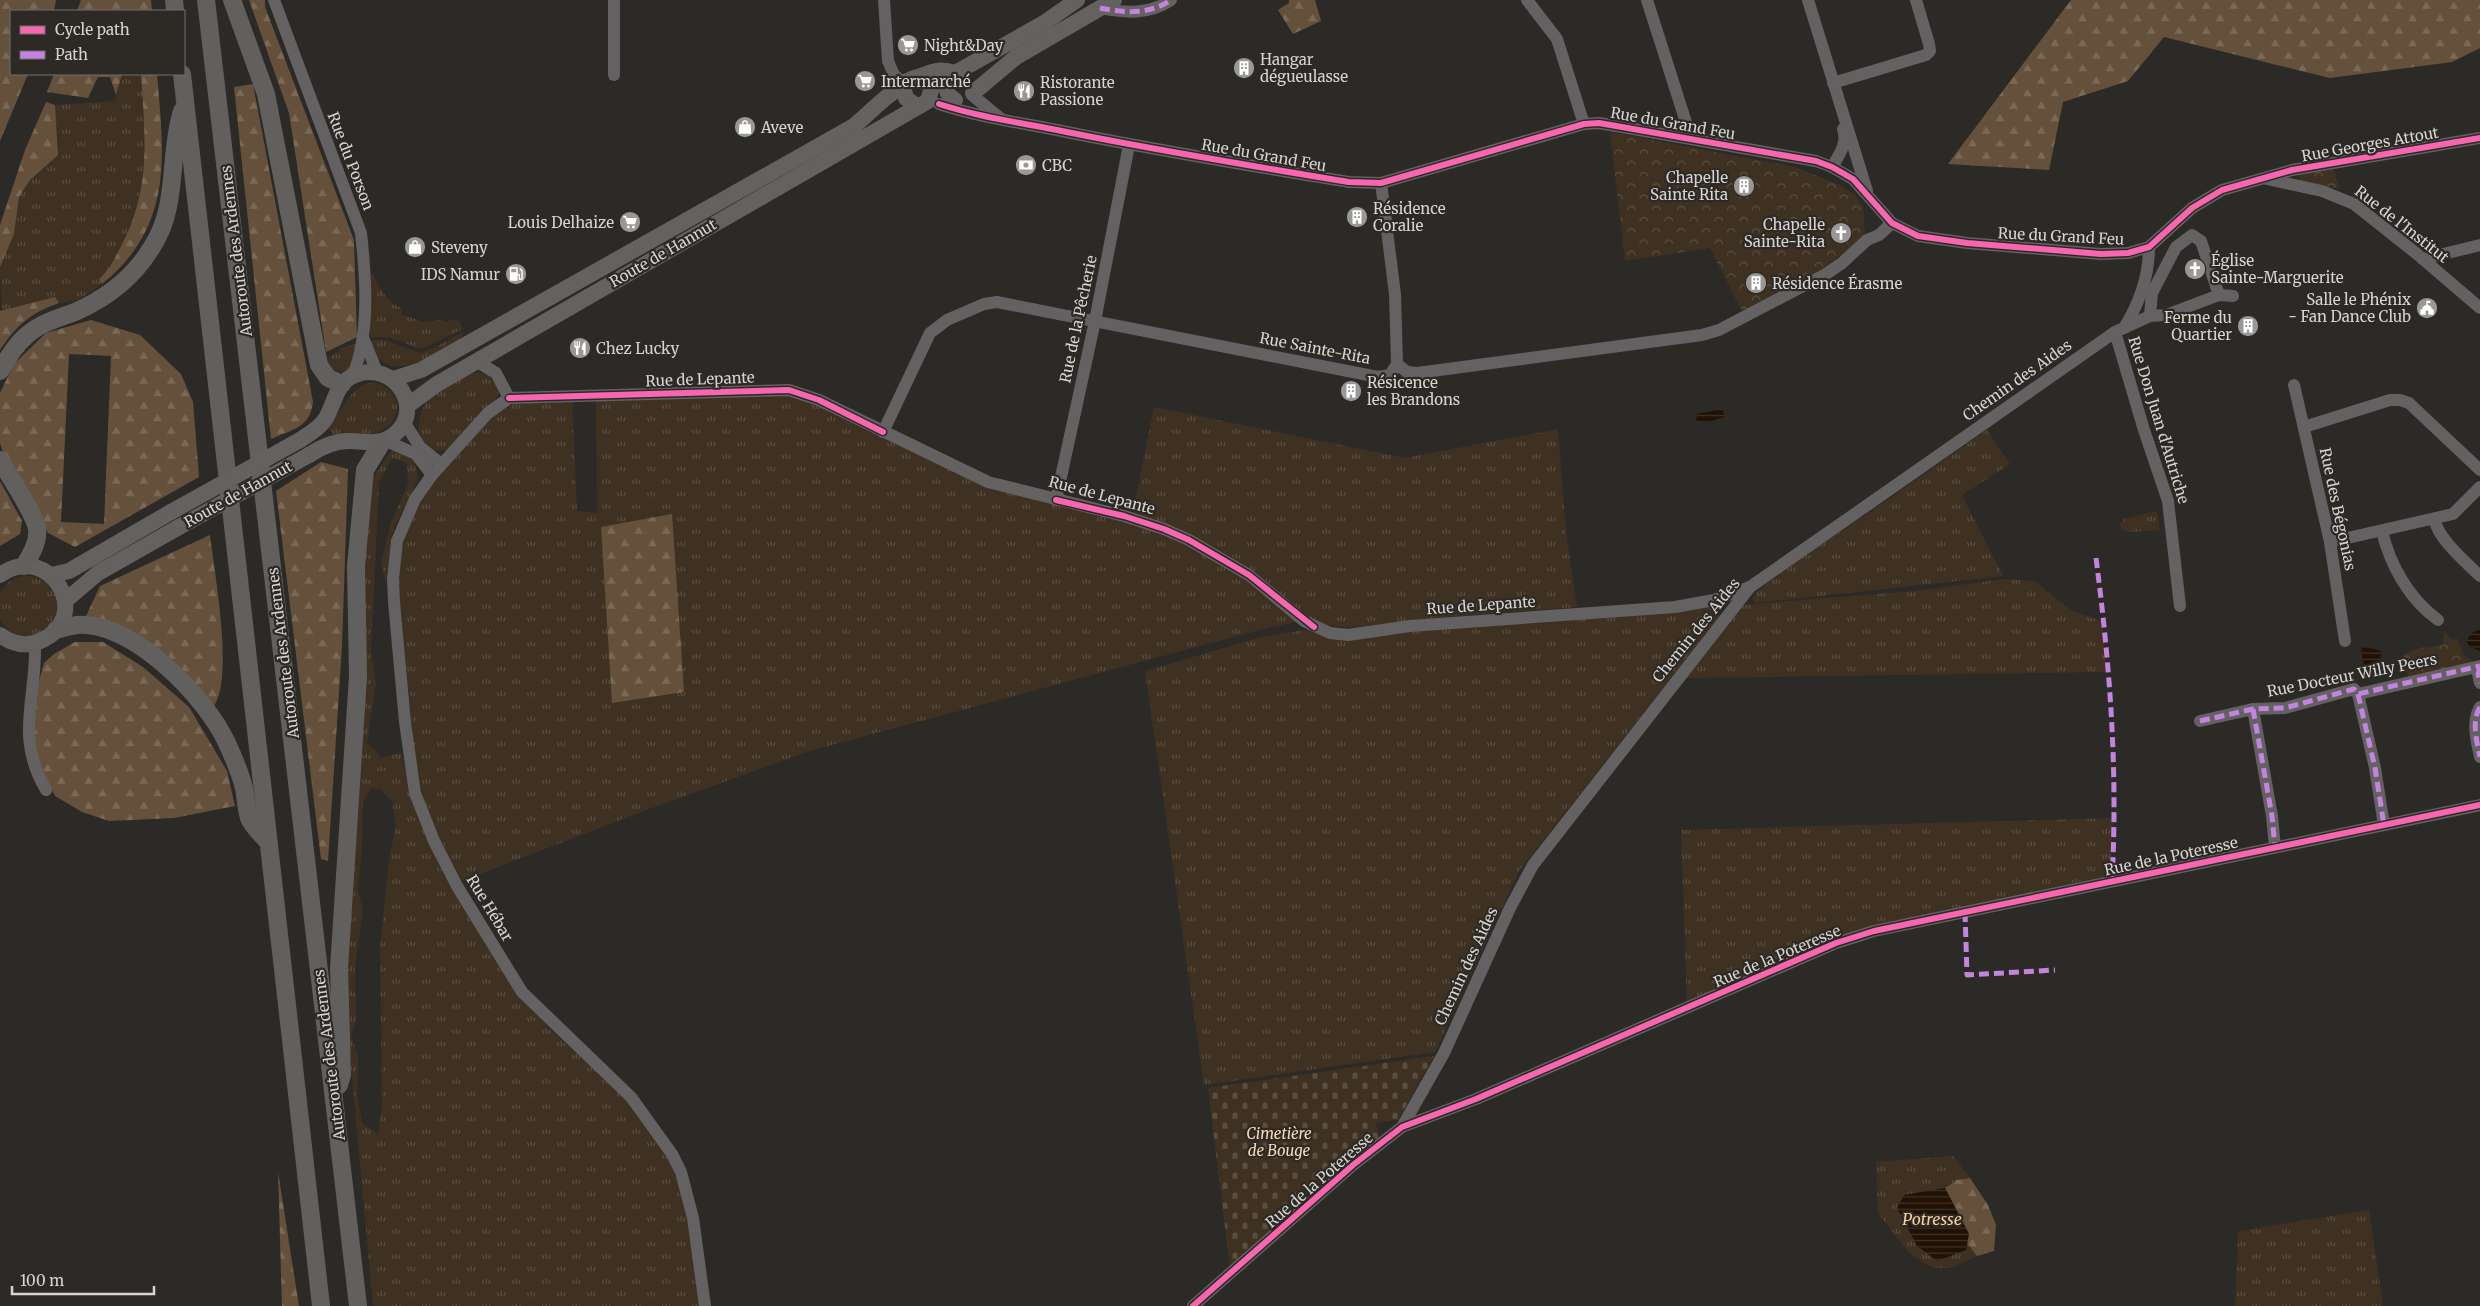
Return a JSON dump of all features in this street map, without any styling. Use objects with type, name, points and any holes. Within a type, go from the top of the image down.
[{"type":"highway","name":"Autoroute des Ardennes","points":[[206,0],[358,1306]]},
{"type":"highway","points":[[232,0],[266,94],[319,365],[328,378],[348,379]]},
{"type":"highway","points":[[182,75],[321,1306]]},
{"type":"highway","points":[[0,371],[13,350],[27,335],[45,323],[76,311],[106,295],[126,281],[154,246],[171,198],[176,132],[185,104]]},
{"type":"highway","points":[[334,1102],[342,1074],[339,968],[358,676],[356,566],[362,510],[374,466],[387,443]]},
{"type":"highway","points":[[0,460],[29,510],[38,530],[34,550],[24,566]]},
{"type":"highway","points":[[56,630],[74,625],[88,625],[107,629],[131,642],[172,671],[211,716],[226,740],[243,787],[250,820],[268,843]]},
{"type":"main road","points":[[951,102],[946,86],[950,76],[1044,23],[1078,0]]},
{"type":"main road","name":"Route de Hannut","points":[[407,406],[425,392],[476,361],[951,102],[1016,57],[1114,0]]},
{"type":"main road","name":"Route de Hannut","points":[[393,380],[422,370],[854,126],[879,106],[892,91],[905,85],[912,77],[922,76],[931,71],[946,70],[957,72]]},
{"type":"main road","points":[[905,85],[906,98],[910,102],[951,102],[975,88],[969,74],[957,72]]},
{"type":"main road","points":[[922,76],[927,78],[932,87],[931,98],[951,102]]},
{"type":"main road","points":[[348,379],[365,372],[377,372],[393,380],[403,391],[407,406],[406,417],[401,428],[387,443]]},
{"type":"main road","name":"Route de Hannut","points":[[51,575],[69,570],[300,440],[318,427],[348,379]]},
{"type":"main road","points":[[387,443],[408,428],[425,392]]},
{"type":"main road","name":"Route de Hannut","points":[[65,601],[98,572],[308,454],[334,443],[387,443]]},
{"type":"main road","points":[[0,575],[12,568],[24,566],[39,568],[51,575],[58,583],[65,601],[65,611],[56,630],[49,638],[35,643],[18,644],[3,641]]},
{"type":"street","name":"Rue du Porson","points":[[274,0],[361,233],[364,340],[377,372]]},
{"type":"street","points":[[614,0],[614,75]]},
{"type":"street","points":[[884,0],[888,61],[894,76],[905,85]]},
{"type":"street","points":[[1100,8],[1114,11],[1143,12],[1171,0]]},
{"type":"street","points":[[1527,0],[1557,39],[1584,124]]},
{"type":"street","points":[[1647,0],[1691,138]]},
{"type":"street","points":[[1808,0],[1868,196]]},
{"type":"street","points":[[1834,83],[1926,55],[1930,51],[1916,0]]},
{"type":"street","points":[[1832,167],[1844,145],[1845,135],[1834,106],[1837,96]]},
{"type":"street","name":"Rue du Grand Feu","points":[[951,102],[995,120],[1000,118]]},
{"type":"street","name":"Rue du Grand Feu","points":[[951,102],[1000,118],[1129,145],[1349,182],[1380,183],[1584,124],[1599,123],[1809,159],[1832,167],[1853,179],[1892,223],[1918,236],[1967,243],[2101,254],[2128,254],[2149,247],[2192,208],[2222,190],[2240,183],[2265,179]]},
{"type":"street","name":"Rue Georges Attout","points":[[2265,179],[2292,170],[2480,138]]},
{"type":"street","name":"Rue de la Pêcherie","points":[[1056,500],[1095,321],[1129,145]]},
{"type":"street","name":"Rue de l'Institut","points":[[2265,179],[2338,196],[2354,204],[2424,259],[2480,308]]},
{"type":"street","points":[[1380,183],[1395,294],[1397,364],[1407,372],[1417,373],[1702,335],[1719,330],[1826,274],[1842,263],[1867,240],[1878,236],[1892,223]]},
{"type":"street","points":[[2150,316],[2152,293],[2176,247],[2192,235],[2201,241],[2219,295]]},
{"type":"street","points":[[2424,259],[2480,245]]},
{"type":"street","name":"Chemin des Aides","points":[[1402,1127],[1444,1052],[1510,908],[1533,865],[1750,587],[2120,330],[2132,314],[2149,268],[2149,247]]},
{"type":"street","points":[[2120,330],[2150,316],[2166,314],[2219,295],[2233,296]]},
{"type":"street","name":"Rue Sainte-Rita","points":[[883,432],[930,333],[948,320],[984,304],[997,302],[1378,377],[1390,374],[1397,364]]},
{"type":"street","name":"Rue Don Juan d'Autriche","points":[[2120,330],[2144,430],[2168,501],[2180,606]]},
{"type":"street","name":"Rue du Porson","points":[[348,379],[364,340]]},
{"type":"street","points":[[387,443],[416,454],[432,475],[488,413],[509,398],[496,373],[476,361]]},
{"type":"street","name":"Rue des Bégonias","points":[[2294,385],[2330,542],[2345,641]]},
{"type":"street","name":"Rue de Lepante","points":[[509,398],[789,390],[819,400],[988,482],[1124,516],[1164,529],[1189,540],[1249,575],[1314,627],[1330,633],[1348,635],[1410,626],[1675,608],[1714,600],[1750,587]]},
{"type":"street","points":[[2304,428],[2390,400],[2400,400],[2408,403],[2480,470]]},
{"type":"street","points":[[408,428],[420,447],[442,464]]},
{"type":"street","name":"Rue Hébar","points":[[432,475],[415,499],[402,525],[394,557],[394,602],[403,704],[415,794],[434,841],[457,886],[522,992],[546,1018],[602,1068],[630,1097],[672,1154],[681,1172],[693,1218],[705,1306]]},
{"type":"street","points":[[2330,542],[2435,520],[2453,514],[2480,488]]},
{"type":"street","points":[[2435,520],[2436,528],[2443,537],[2480,576]]},
{"type":"street","points":[[2382,531],[2394,569],[2426,611],[2438,620]]},
{"type":"street","points":[[35,643],[36,666],[29,704],[28,732],[30,755],[37,776],[46,790]]},
{"type":"street","points":[[2480,667],[2478,674],[2480,683]]},
{"type":"street","name":"Rue Docteur Willy Peers","points":[[2200,721],[2253,709],[2285,708],[2354,689],[2358,694],[2480,667]]},
{"type":"street","points":[[2358,694],[2375,768],[2384,824]]},
{"type":"street","points":[[2480,707],[2476,714],[2475,722],[2476,742],[2480,757]]},
{"type":"street","points":[[2253,709],[2272,816],[2274,847]]},
{"type":"street","name":"Rue de la Poteresse","points":[[1193,1306],[1352,1165],[1402,1127],[1476,1100],[1836,943],[1874,931],[2480,805]]},
{"type":"green space","points":[[0,0],[56,0],[54,10],[10,10],[10,75],[28,75],[0,141]]},
{"type":"green space","points":[[81,0],[151,0],[152,10],[77,10]]},
{"type":"green space","points":[[249,0],[265,0],[265,7],[354,240],[357,337],[326,352],[289,113]]},
{"type":"green space","points":[[1289,0],[1315,0],[1321,21],[1293,34],[1278,10],[1289,3]]},
{"type":"green space","points":[[2071,0],[2480,0],[2480,48],[2452,62],[2330,78],[2164,37],[2128,81],[2063,102],[2049,170],[1948,164]]},
{"type":"green space","points":[[54,75],[122,75],[116,95],[110,77],[98,77],[88,98],[47,92]]},
{"type":"green space","points":[[122,75],[141,75],[145,141],[142,183],[130,225],[111,264],[99,279],[102,284],[78,300],[59,303],[55,297],[2,312],[0,267],[14,234],[19,197],[30,180],[58,155],[55,105],[115,101]]},
{"type":"green space","points":[[141,75],[157,75],[162,161],[159,188],[153,214],[142,238],[125,262],[102,284],[99,279],[106,272],[120,248],[137,205],[142,184],[144,162]]},
{"type":"green space","points":[[253,84],[313,402],[311,411],[304,422],[293,430],[271,439],[234,87]]},
{"type":"green space","points":[[46,102],[55,105],[58,155],[30,180],[19,197],[14,234],[0,267],[0,225],[25,150]]},
{"type":"green space","points":[[1610,132],[1795,167],[1840,185],[1855,195],[1863,207],[1865,236],[1823,269],[1742,311],[1710,248],[1625,261]]},
{"type":"green space","points":[[2333,169],[2340,189],[2300,182],[2299,174]]},
{"type":"green space","points":[[369,274],[373,274],[384,294],[402,309],[401,314],[423,322],[439,320],[448,322],[452,319],[460,322],[463,329],[421,349],[388,337],[370,337]]},
{"type":"green space","points":[[55,297],[59,303],[40,311],[25,321],[0,350],[0,311]]},
{"type":"green space","points":[[91,320],[140,335],[181,374],[193,402],[199,477],[75,547],[48,533],[26,490],[7,464],[0,443],[0,393],[14,364],[46,333]],"holes":[[[69,354],[111,356],[104,524],[61,522]]]},
{"type":"green space","points":[[463,332],[461,340],[437,354],[410,365],[397,366],[386,364],[376,355],[370,340],[385,340],[419,353],[432,349]]},
{"type":"green space","points":[[359,343],[350,369],[344,372],[332,370],[327,359],[342,348]]},
{"type":"green space","points":[[478,372],[488,375],[500,389],[495,401],[446,450],[427,448],[420,438],[419,425],[427,401],[437,391],[450,383]]},
{"type":"green space","points":[[373,382],[389,390],[397,404],[397,412],[389,426],[369,435],[334,436],[328,427],[347,400],[358,389]]},
{"type":"green space","points":[[778,393],[802,397],[987,485],[1119,519],[1176,540],[1219,562],[1261,588],[1300,621],[1263,629],[813,750],[646,810],[462,881],[440,843],[425,804],[416,765],[399,593],[400,554],[412,513],[435,478],[489,418],[510,402],[572,398],[577,511],[597,513],[596,399]]},
{"type":"green space","points":[[1154,407],[1405,458],[1558,429],[1566,532],[1577,607],[1455,616],[1355,627],[1332,626],[1320,623],[1304,614],[1258,574],[1229,555],[1181,531],[1133,512]]},
{"type":"green space","points":[[1987,430],[2010,464],[1962,495],[2003,576],[1754,603],[1753,598],[1756,592],[1790,565],[1860,519]]},
{"type":"green space","points":[[393,449],[414,458],[418,479],[392,532],[386,581],[381,564],[391,522],[408,484],[407,463],[392,458],[379,483],[371,650],[376,684],[367,742],[381,757],[401,753],[417,816],[444,875],[511,985],[551,1030],[616,1088],[659,1140],[670,1161],[686,1207],[701,1306],[373,1306],[348,1034],[347,975],[364,562],[373,478]],"holes":[[[371,788],[381,789],[392,801],[396,826],[389,860],[380,948],[382,1108],[378,1134],[362,1123],[357,1095],[358,1055],[351,1036],[356,1022],[355,966],[363,910],[358,890],[363,803]]]},
{"type":"green space","points":[[321,462],[348,469],[342,646],[328,861],[321,859],[276,491]]},
{"type":"green space","points":[[0,481],[22,521],[20,534],[0,546]]},
{"type":"green space","points":[[2157,511],[2160,530],[2128,532],[2121,529],[2120,524],[2124,519]]},
{"type":"green space","points":[[672,514],[684,692],[612,703],[601,527]]},
{"type":"green space","points":[[210,535],[219,598],[223,651],[219,694],[213,707],[148,646],[86,616],[100,586]]},
{"type":"green space","points":[[21,577],[33,577],[43,581],[52,590],[56,600],[56,612],[52,622],[43,631],[33,635],[21,635],[11,631],[2,622],[-1,614],[-1,598],[2,590],[11,581]]},
{"type":"green space","points":[[2004,579],[2034,581],[2071,610],[2101,621],[2107,672],[1686,678],[1742,605],[1916,591]]},
{"type":"green space","points":[[1719,602],[1719,617],[1519,871],[1435,1052],[1204,1085],[1145,671],[1265,636],[1312,629],[1338,637]]},
{"type":"green space","points":[[2444,631],[2453,640],[2457,638],[2464,655],[2474,663],[2408,676],[2403,655],[2419,648],[2443,645]]},
{"type":"green space","points":[[75,642],[103,642],[143,667],[189,707],[227,771],[235,806],[174,818],[109,821],[82,812],[55,796],[34,757],[35,695],[44,663],[54,654]]},
{"type":"green space","points":[[2113,818],[2110,875],[1858,929],[1687,1003],[1681,830]]},
{"type":"green space","name":"Cimetière de Bouge","points":[[1434,1056],[1398,1120],[1376,1123],[1379,1138],[1230,1268],[1208,1088]]},
{"type":"green space","points":[[1953,1156],[1970,1178],[1957,1180],[1945,1188],[1904,1195],[1966,1250],[1967,1243],[1977,1256],[1951,1268],[1933,1268],[1909,1253],[1878,1213],[1876,1162]]},
{"type":"green space","points":[[278,1172],[299,1306],[282,1306]]},
{"type":"green space","points":[[1970,1178],[1988,1205],[1996,1225],[1994,1251],[1977,1256],[1967,1243],[1968,1232],[1945,1188],[1957,1180]]},
{"type":"green space","points":[[2369,1210],[2383,1306],[2235,1306],[2238,1231]]},
{"type":"water","points":[[1722,409],[1725,417],[1704,423],[1696,421],[1697,414]]},
{"type":"water","points":[[2480,630],[2480,651],[2470,647],[2467,643],[2471,634]]},
{"type":"water","points":[[2363,646],[2381,651],[2380,672],[2366,675],[2361,651]]},
{"type":"water","name":"Potresse","points":[[1945,1188],[1969,1234],[1966,1250],[1937,1261],[1917,1246],[1897,1208],[1904,1195]]},
{"type":"marked path","points":[[1100,8],[1136,12],[1163,5],[1171,0]]},
{"type":"marked path","points":[[2096,558],[2112,719],[2114,799],[2112,881]]},
{"type":"marked path","points":[[2200,721],[2253,709],[2285,708],[2354,689],[2358,694],[2480,666]]},
{"type":"marked path","points":[[2480,668],[2478,674],[2480,683]]},
{"type":"marked path","points":[[2358,694],[2375,768],[2384,825]]},
{"type":"marked path","points":[[2480,707],[2475,725],[2480,757]]},
{"type":"marked path","points":[[2253,709],[2272,816],[2275,847]]},
{"type":"marked path","points":[[1965,912],[1967,975],[2055,970]]},
{"type":"cycle path","points":[[939,104],[998,119],[1166,151],[1349,182],[1381,183],[1584,124],[1599,123],[1816,161],[1832,167],[1853,179],[1892,223],[1918,236],[1967,243],[2101,254],[2128,253],[2149,247],[2192,208],[2222,190],[2292,170],[2480,138]]},
{"type":"cycle path","points":[[509,398],[789,390],[819,400],[883,432]]},
{"type":"cycle path","points":[[1056,500],[1124,516],[1164,529],[1189,540],[1249,575],[1314,627]]},
{"type":"cycle path","points":[[1193,1306],[1353,1165],[1402,1127],[1476,1099],[1836,943],[1874,931],[2480,805]]},
{"type":"place","name":"Night&Day","points":[[908,45]]},
{"type":"place","name":"Hangar dégueulasse","points":[[1244,68]]},
{"type":"place","name":"Intermarché","points":[[865,81]]},
{"type":"place","name":"Ristorante Passione","points":[[1024,91]]},
{"type":"place","name":"Aveve","points":[[745,127]]},
{"type":"place","name":"CBC","points":[[1026,165]]},
{"type":"place","name":"Chapelle Sainte Rita","points":[[1744,186]]},
{"type":"place","name":"Résidence Coralie","points":[[1357,217]]},
{"type":"place","name":"Louis Delhaize","points":[[630,222]]},
{"type":"place","name":"Chapelle Sainte-Rita","points":[[1841,233]]},
{"type":"place","name":"Steveny","points":[[415,247]]},
{"type":"place","name":"Église Sainte-Marguerite","points":[[2195,269]]},
{"type":"place","name":"IDS Namur","points":[[516,274]]},
{"type":"place","name":"Résidence Érasme","points":[[1756,283]]},
{"type":"place","name":"Salle le Phénix - Fan Dance Club","points":[[2427,308]]},
{"type":"place","name":"Ferme du Quartier","points":[[2248,326]]},
{"type":"place","name":"Chez Lucky","points":[[580,348]]},
{"type":"place","name":"Résicence les Brandons","points":[[1351,391]]}]
